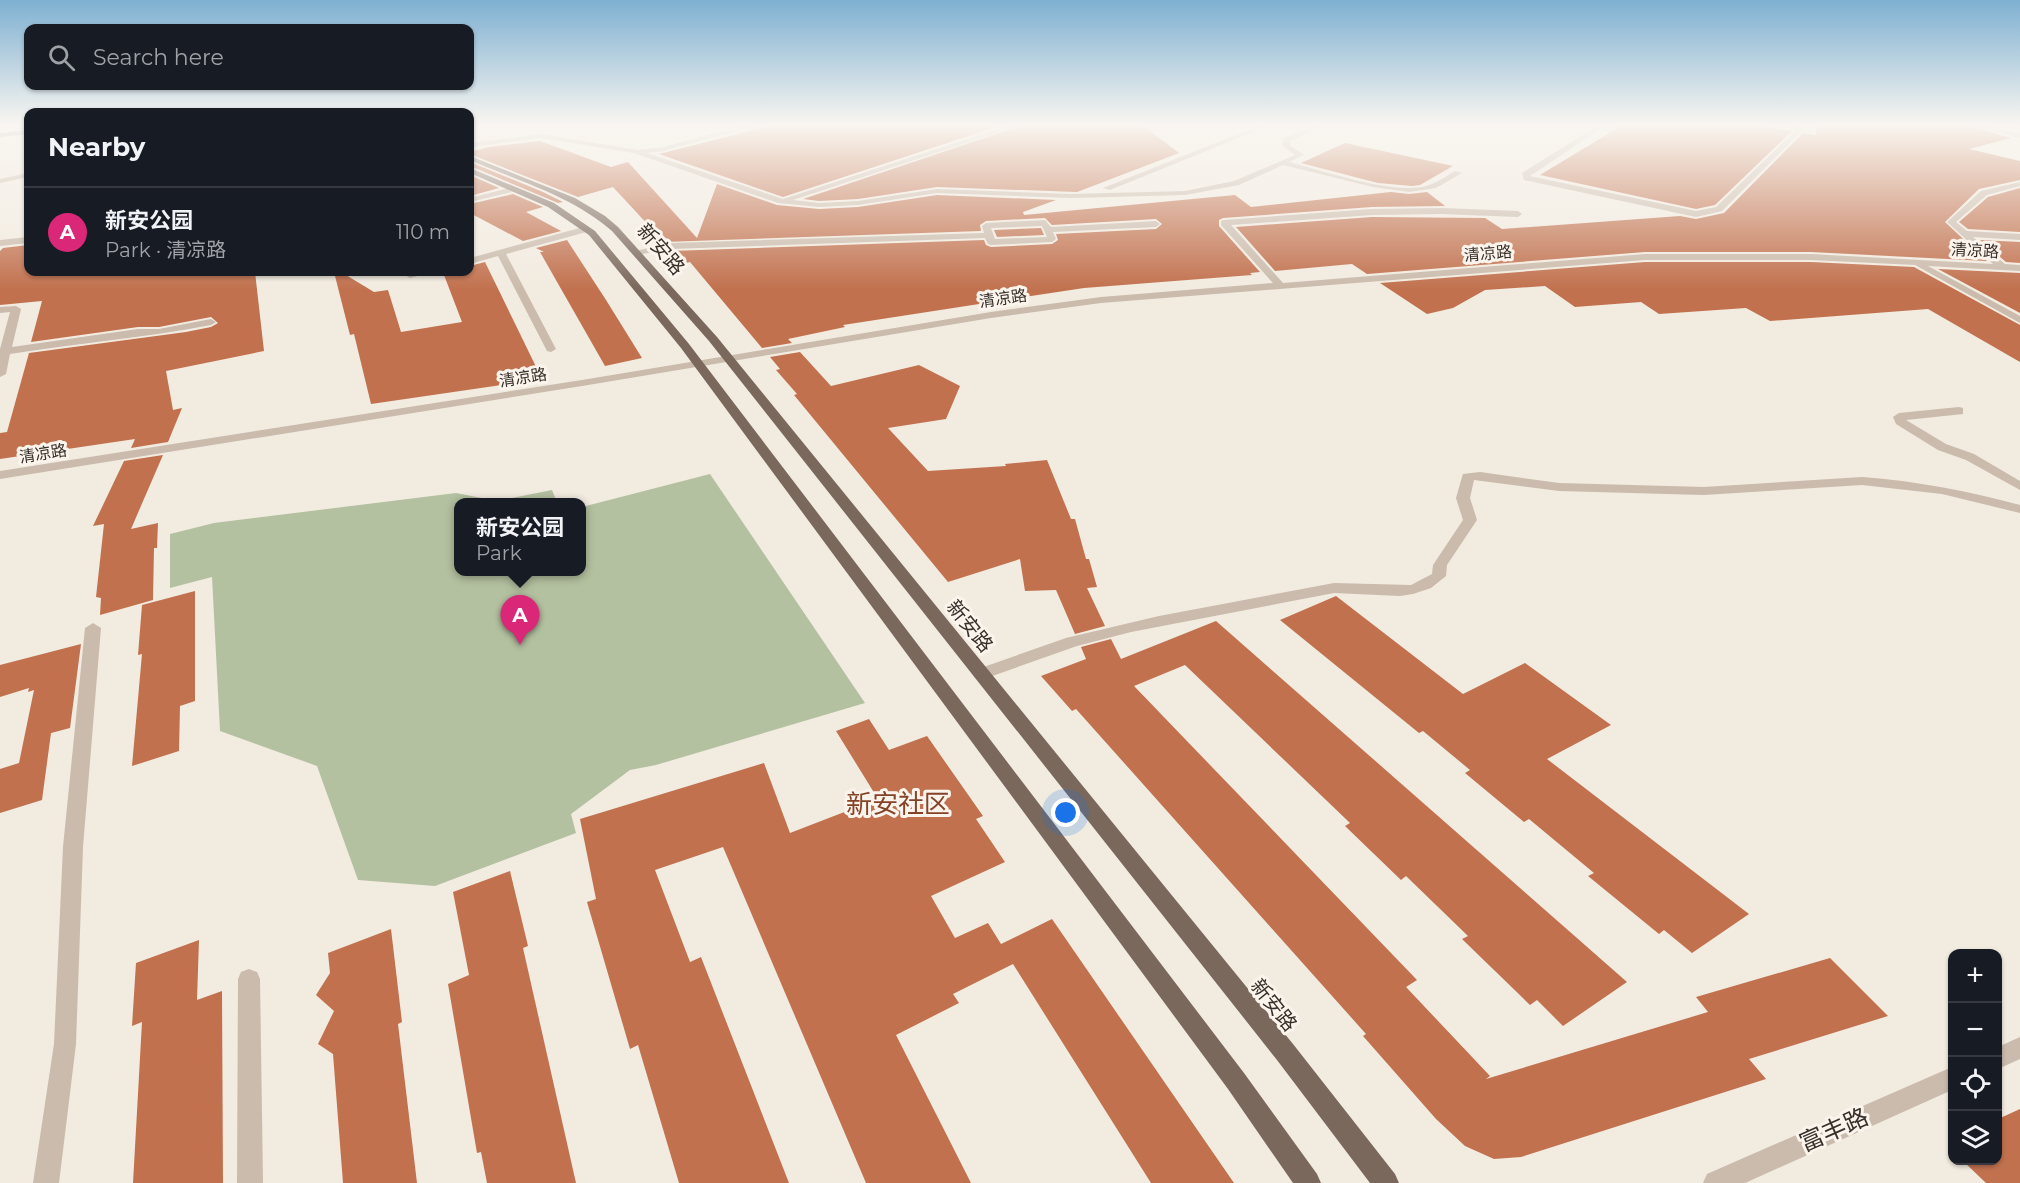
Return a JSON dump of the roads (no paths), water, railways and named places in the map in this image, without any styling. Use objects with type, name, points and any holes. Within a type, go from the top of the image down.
[{"type":"main road","points":[[491,179],[558,209],[587,229],[699,364],[1236,1081],[1308,1183]]},
{"type":"main road","name":"新安路","points":[[519,179],[586,208],[615,229],[636,252],[729,360],[1285,1053],[1386,1183]]},
{"type":"street","points":[[717,179],[781,201],[806,204],[845,204],[937,190],[1071,196],[1170,195],[1225,186],[1242,179]]},
{"type":"street","points":[[781,201],[849,179]]},
{"type":"street","points":[[1107,188],[1129,179]]},
{"type":"street","points":[[1353,179],[1406,189],[1431,188],[1447,179]]},
{"type":"street","points":[[1533,179],[1696,214],[1719,209],[1749,179]]},
{"type":"street","points":[[2002,267],[1951,222],[1984,193],[2020,184]]},
{"type":"street","points":[[474,199],[513,189]]},
{"type":"street","points":[[1280,285],[1224,223],[1372,212],[1441,211],[1518,214]]},
{"type":"street","points":[[1045,223],[1048,230],[1052,239],[991,242],[986,226],[1045,223]]},
{"type":"street","points":[[1048,230],[1156,224]]},
{"type":"street","points":[[474,260],[587,229]]},
{"type":"street","points":[[1965,234],[2020,237]]},
{"type":"street","points":[[636,252],[671,246],[989,235]]},
{"type":"street","points":[[0,243],[24,240]]},
{"type":"street","points":[[501,253],[551,349]]},
{"type":"street","name":"清凉路","points":[[0,475],[729,360],[1046,307],[1280,285],[1645,256],[1771,255],[2020,268]]},
{"type":"street","points":[[1913,262],[2020,320]]},
{"type":"street","points":[[0,310],[16,309],[3,351],[0,374]]},
{"type":"street","points":[[3,351],[76,340],[95,340],[138,332],[159,332],[211,322]]},
{"type":"street","points":[[1959,411],[1899,417],[1900,421],[1942,447],[1970,457],[2020,486]]},
{"type":"street","points":[[981,674],[1100,634],[1340,587],[1387,592],[1429,583],[1439,576],[1440,564],[1470,520],[1463,498],[1468,477],[1480,476],[1559,487],[1704,491],[1862,481],[1882,482],[1957,492],[2020,508]]},
{"type":"street","points":[[46,1183],[65,1044],[73,847],[93,628]]},
{"type":"street","points":[[249,980],[250,1183]]},
{"type":"street","points":[[2000,1057],[2020,1048]]},
{"type":"street","name":"富丰路","points":[[1716,1183],[1948,1080]]},
{"type":"place","name":"新安公园","points":[[520,645]]},
{"type":"district","name":"新安社区","points":[[898,804]]}]
